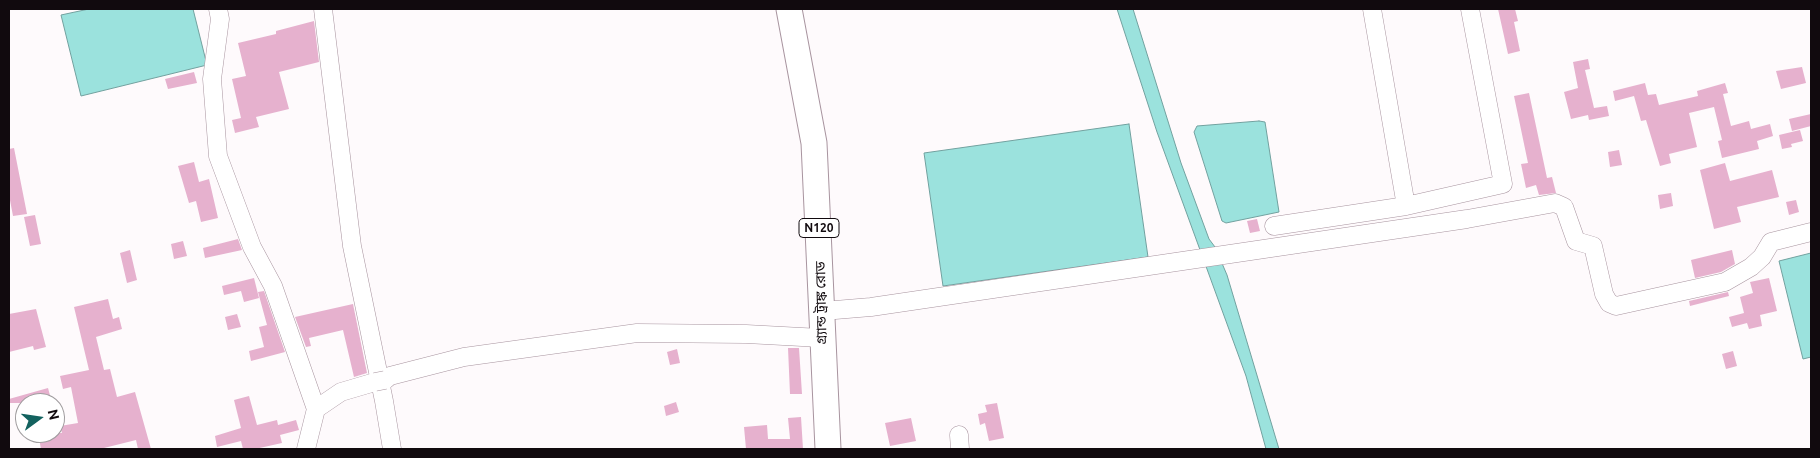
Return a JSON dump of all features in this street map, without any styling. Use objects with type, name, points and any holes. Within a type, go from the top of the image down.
[{"type":"highway","name":"গ্র্যান্ড ট্রাঙ্ক রোড","points":[[789,9],[814,143],[823,311],[821,338],[828,449]]},
{"type":"street","points":[[218,9],[220,19],[212,79],[218,156],[252,247],[273,286],[316,409],[306,449]]},
{"type":"street","points":[[323,9],[352,246],[392,449]]},
{"type":"street","points":[[1372,9],[1406,206]]},
{"type":"street","points":[[1274,226],[1406,206],[1503,184],[1470,9]]},
{"type":"street","points":[[823,311],[871,306],[1467,219],[1555,204],[1564,207],[1576,242],[1593,246],[1604,294],[1609,303],[1616,306],[1726,282],[1751,267],[1762,257],[1771,242],[1811,232]]},
{"type":"street","points":[[316,409],[342,392],[380,381],[390,376],[464,357],[637,333],[746,334],[821,338]]},
{"type":"water","points":[[89,9],[193,9],[207,65],[81,96],[61,15]]},
{"type":"water","points":[[1117,9],[1133,9],[1181,163],[1209,239],[1215,247],[1227,275],[1279,449],[1266,449],[1246,376],[1157,132]]},
{"type":"water","points":[[1265,122],[1279,212],[1226,223],[1222,221],[1194,132],[1197,126]]},
{"type":"water","points":[[1129,124],[1148,257],[943,286],[924,153]]},
{"type":"water","points":[[1811,253],[1811,357],[1803,359],[1779,261]]},
{"type":"building","points":[[1498,9],[1515,9],[1518,21],[1514,22],[1520,51],[1508,54]]},
{"type":"building","points":[[314,21],[319,62],[279,72],[289,109],[256,117],[259,127],[235,133],[232,120],[241,118],[232,79],[246,76],[238,43],[276,34],[276,31]]},
{"type":"building","points":[[1588,59],[1590,69],[1585,70],[1594,108],[1607,106],[1609,116],[1589,120],[1588,115],[1571,119],[1564,92],[1578,88],[1573,62]]},
{"type":"building","points":[[1802,67],[1806,83],[1781,89],[1776,71]]},
{"type":"building","points":[[194,72],[197,83],[168,89],[165,79]]},
{"type":"building","points":[[1645,83],[1648,95],[1656,94],[1659,105],[1698,96],[1697,91],[1725,83],[1728,93],[1723,94],[1731,126],[1749,121],[1751,129],[1770,124],[1773,136],[1757,141],[1759,149],[1722,158],[1718,141],[1722,140],[1714,107],[1689,113],[1697,147],[1669,154],[1671,163],[1660,166],[1646,120],[1641,121],[1634,96],[1615,101],[1613,91]]},
{"type":"building","points":[[1529,93],[1547,178],[1552,177],[1556,193],[1539,195],[1536,185],[1526,188],[1521,164],[1528,163],[1514,96]]},
{"type":"building","points":[[1811,114],[1811,126],[1792,131],[1789,119]]},
{"type":"building","points":[[1800,130],[1803,141],[1791,144],[1792,147],[1782,149],[1779,135]]},
{"type":"building","points":[[14,148],[27,214],[13,216],[9,195],[9,149]]},
{"type":"building","points":[[1619,150],[1622,165],[1610,167],[1608,152]]},
{"type":"building","points":[[194,162],[199,182],[209,179],[218,218],[201,222],[196,201],[189,203],[178,166]]},
{"type":"building","points":[[1725,163],[1730,181],[1772,170],[1779,197],[1737,207],[1741,222],[1714,229],[1700,170]]},
{"type":"building","points":[[1671,193],[1673,206],[1660,209],[1658,195]]},
{"type":"building","points":[[1796,200],[1799,212],[1789,215],[1786,202]]},
{"type":"building","points":[[35,215],[41,244],[30,246],[24,217]]},
{"type":"building","points":[[1257,219],[1260,231],[1250,233],[1247,221]]},
{"type":"building","points":[[238,239],[242,250],[205,258],[203,248]]},
{"type":"building","points":[[183,241],[187,256],[174,259],[171,244]]},
{"type":"building","points":[[130,250],[137,280],[127,283],[120,253]]},
{"type":"building","points":[[1732,250],[1735,264],[1721,272],[1695,278],[1691,260]]},
{"type":"building","points":[[254,278],[259,298],[244,302],[241,291],[224,295],[222,286]]},
{"type":"building","points":[[1769,278],[1777,311],[1760,315],[1762,326],[1749,329],[1747,323],[1732,327],[1729,317],[1744,313],[1740,297],[1753,293],[1750,282]]},
{"type":"building","points":[[264,291],[285,352],[251,361],[249,351],[264,347],[259,327],[267,325],[258,292]]},
{"type":"building","points":[[1728,292],[1729,296],[1690,306],[1689,301]]},
{"type":"building","points":[[108,299],[113,319],[119,317],[122,329],[96,337],[104,370],[110,369],[117,397],[135,392],[151,449],[138,449],[136,440],[100,449],[41,449],[40,443],[65,443],[65,425],[78,423],[71,387],[63,389],[60,376],[89,370],[74,307]]},
{"type":"building","points":[[353,304],[367,373],[354,377],[343,330],[309,338],[311,346],[306,347],[295,317]]},
{"type":"building","points":[[36,309],[46,347],[34,350],[33,346],[9,352],[9,314]]},
{"type":"building","points":[[237,314],[241,327],[228,330],[225,317]]},
{"type":"building","points":[[788,348],[799,348],[802,394],[790,394]]},
{"type":"building","points":[[677,349],[680,363],[670,365],[667,352]]},
{"type":"building","points":[[1733,351],[1737,366],[1726,369],[1722,354]]},
{"type":"building","points":[[48,388],[49,393],[30,393]]},
{"type":"building","points":[[249,396],[257,425],[277,420],[278,425],[296,420],[299,430],[280,435],[282,443],[255,449],[243,449],[241,441],[217,447],[215,436],[241,428],[234,400]]},
{"type":"building","points":[[15,397],[15,403],[9,403],[9,399]]},
{"type":"building","points":[[676,402],[679,412],[666,416],[664,406]]},
{"type":"building","points":[[997,403],[1004,438],[989,441],[985,423],[980,425],[978,414],[987,412],[985,405]]},
{"type":"building","points":[[801,417],[803,449],[746,449],[744,427],[767,425],[768,439],[790,439],[788,418]]},
{"type":"building","points":[[911,418],[916,441],[890,446],[885,423]]}]
